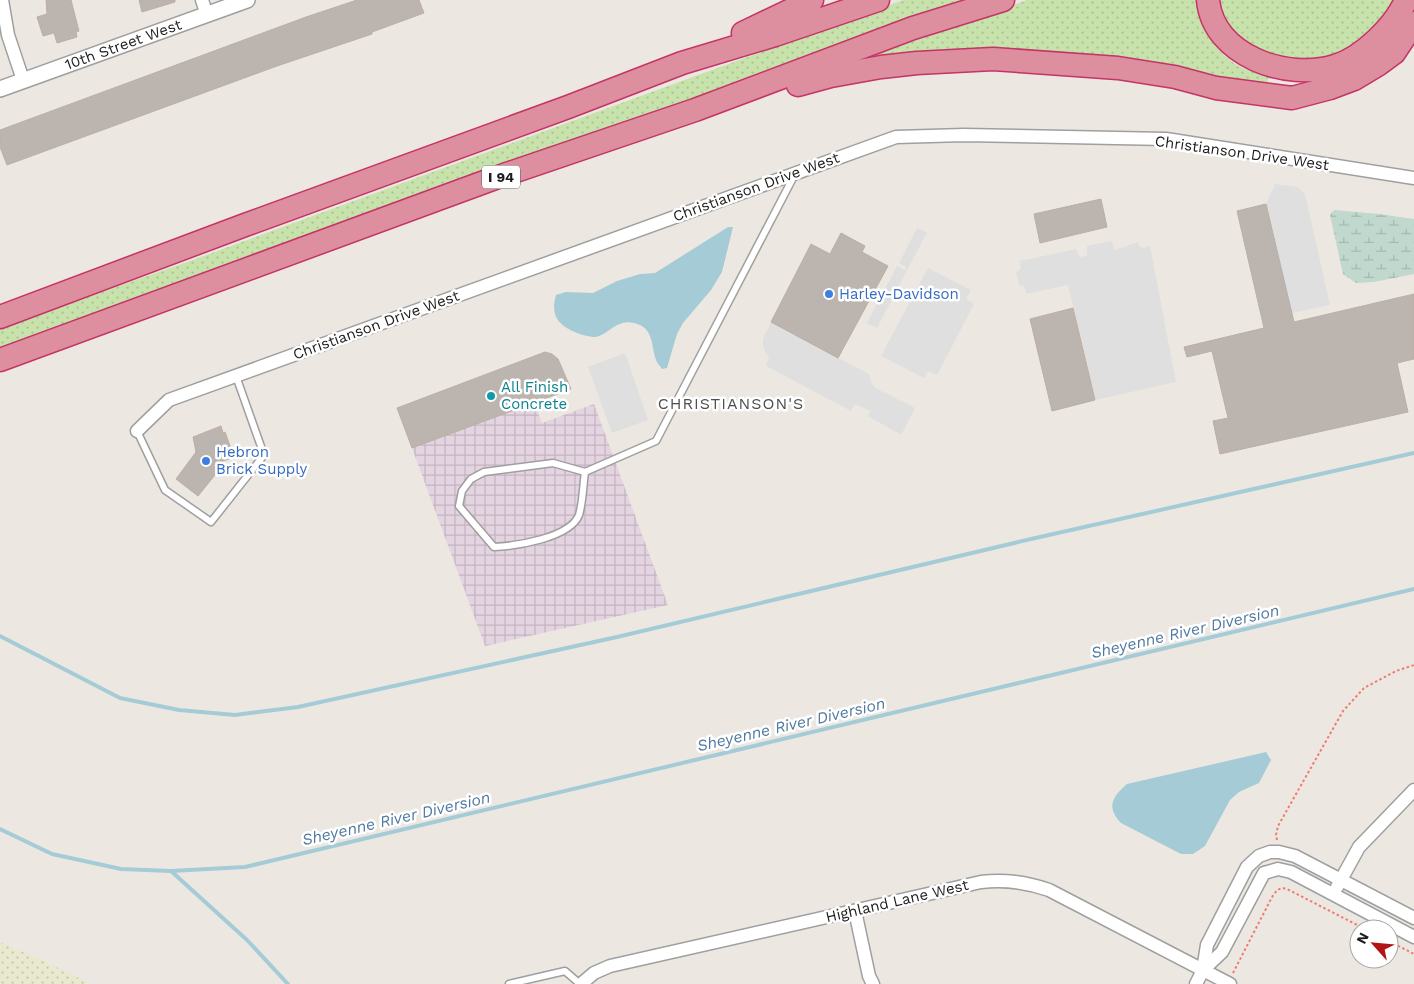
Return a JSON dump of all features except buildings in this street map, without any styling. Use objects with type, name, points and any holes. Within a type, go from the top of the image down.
[{"type":"highway","points":[[708,54],[739,35],[812,0]]},
{"type":"highway","points":[[0,317],[245,225],[559,111],[708,54],[775,35],[878,0]]},
{"type":"highway","name":"I 94","points":[[0,360],[498,177],[695,110],[913,28],[1003,0]]},
{"type":"highway","points":[[1208,0],[1211,17],[1230,44],[1250,57],[1271,65],[1289,70],[1313,70],[1335,66],[1364,50],[1394,21],[1406,0]]},
{"type":"highway","points":[[1394,53],[1414,23]]},
{"type":"highway","points":[[695,110],[831,76],[881,67],[993,58],[1118,68],[1175,77],[1216,88],[1292,98],[1330,88],[1354,79],[1394,53],[1414,34]]},
{"type":"street","points":[[2,0],[8,35],[23,80]]},
{"type":"street","points":[[202,0],[207,15]]},
{"type":"street","name":"10th Street West","points":[[0,89],[241,1]]},
{"type":"street","name":"Christianson Drive West","points":[[137,431],[169,400],[896,137],[964,135],[1166,139],[1414,178]]},
{"type":"street","points":[[1333,895],[1359,847],[1414,790]]},
{"type":"street","points":[[1196,984],[1203,970],[1207,945],[1247,867],[1259,856],[1279,852],[1295,856],[1414,918]]},
{"type":"street","points":[[1203,970],[1222,952],[1264,873],[1278,869],[1292,872],[1414,937]]},
{"type":"street","name":"Highland Lane West","points":[[581,984],[594,973],[610,966],[981,882],[998,880],[1033,884],[1049,890],[1203,970]]},
{"type":"street","points":[[855,911],[869,976],[873,984]]},
{"type":"street","points":[[1203,970],[1229,983]]},
{"type":"lane","points":[[585,472],[578,516],[561,533],[515,546],[494,547],[459,506],[462,491],[471,479],[484,472],[553,463],[585,472],[656,441],[795,173]]},
{"type":"lane","points":[[137,431],[165,490],[211,522],[264,455],[236,376]]},
{"type":"lane","points":[[509,984],[565,971],[581,984]]},
{"type":"path","points":[[1279,852],[1276,835],[1278,826],[1343,711],[1364,688],[1396,671],[1414,665]]},
{"type":"path","points":[[1229,983],[1271,899],[1278,889],[1288,889],[1349,921]]},
{"type":"path","points":[[1399,946],[1414,954]]},
{"type":"shaded area","points":[[1275,184],[1297,187],[1305,194],[1330,305],[1292,313],[1266,204]]},
{"type":"shaded area","points":[[917,228],[927,232],[877,328],[867,323],[897,266],[904,270],[906,269],[906,267],[899,263]]},
{"type":"shaded area","points":[[1111,241],[1115,250],[1138,242],[1142,248],[1150,246],[1176,382],[1095,400],[1068,285],[1026,294],[1025,287],[1019,285],[1016,272],[1021,269],[1020,261],[1076,249],[1080,257],[1087,256],[1087,246]]},
{"type":"shaded area","points":[[928,268],[971,290],[966,299],[974,304],[937,375],[928,371],[924,378],[881,356]]},
{"type":"shaded area","points":[[771,322],[869,374],[875,388],[915,408],[901,435],[868,416],[870,411],[855,404],[851,411],[766,366],[769,358],[763,347],[763,339]]},
{"type":"shaded area","points":[[625,353],[648,420],[612,433],[588,367]]},
{"type":"shaded area","points":[[534,403],[542,423],[594,404],[668,605],[485,646],[412,448]]},
{"type":"green space","points":[[903,0],[963,0],[0,351],[0,328],[190,261]]},
{"type":"green space","points":[[1027,0],[1197,0],[1202,21],[1217,48],[1243,68],[1269,76],[1267,85],[879,63],[878,54]]},
{"type":"green space","points":[[1213,0],[1396,0],[1394,6],[1361,40],[1337,54],[1302,65],[1244,51]]},
{"type":"green space","points":[[1334,210],[1414,219],[1414,274],[1374,282],[1356,283],[1343,274],[1330,215]]},
{"type":"green space","points":[[0,942],[46,962],[91,984],[0,984]]},
{"type":"water","points":[[728,227],[733,227],[722,272],[711,290],[683,323],[677,334],[667,368],[662,369],[657,362],[651,338],[645,328],[640,325],[628,322],[622,323],[594,337],[570,330],[557,319],[554,309],[556,295],[566,292],[593,293],[617,281],[640,274],[655,273]]},
{"type":"water","points":[[1266,752],[1271,760],[1259,783],[1239,792],[1230,800],[1205,846],[1193,854],[1181,854],[1121,823],[1112,807],[1118,793],[1127,784]]},
{"type":"waterway","points":[[0,636],[120,698],[179,710],[235,715],[298,707],[617,637],[1031,539],[1414,453]]},
{"type":"waterway","name":"Sheyenne River Diversion","points":[[0,829],[52,854],[121,869],[171,871],[245,867],[1414,589]]},
{"type":"waterway","name":"Sheyenne River Diversion","points":[[171,871],[247,940],[288,984]]},
{"type":"place","name":"Harley-Davidson","points":[[829,294]]},
{"type":"place","name":"All Finish Concrete","points":[[491,396]]},
{"type":"place","name":"Hebron Brick Supply","points":[[206,461]]},
{"type":"district","name":"CHRISTIANSON'S","points":[[731,403]]}]
